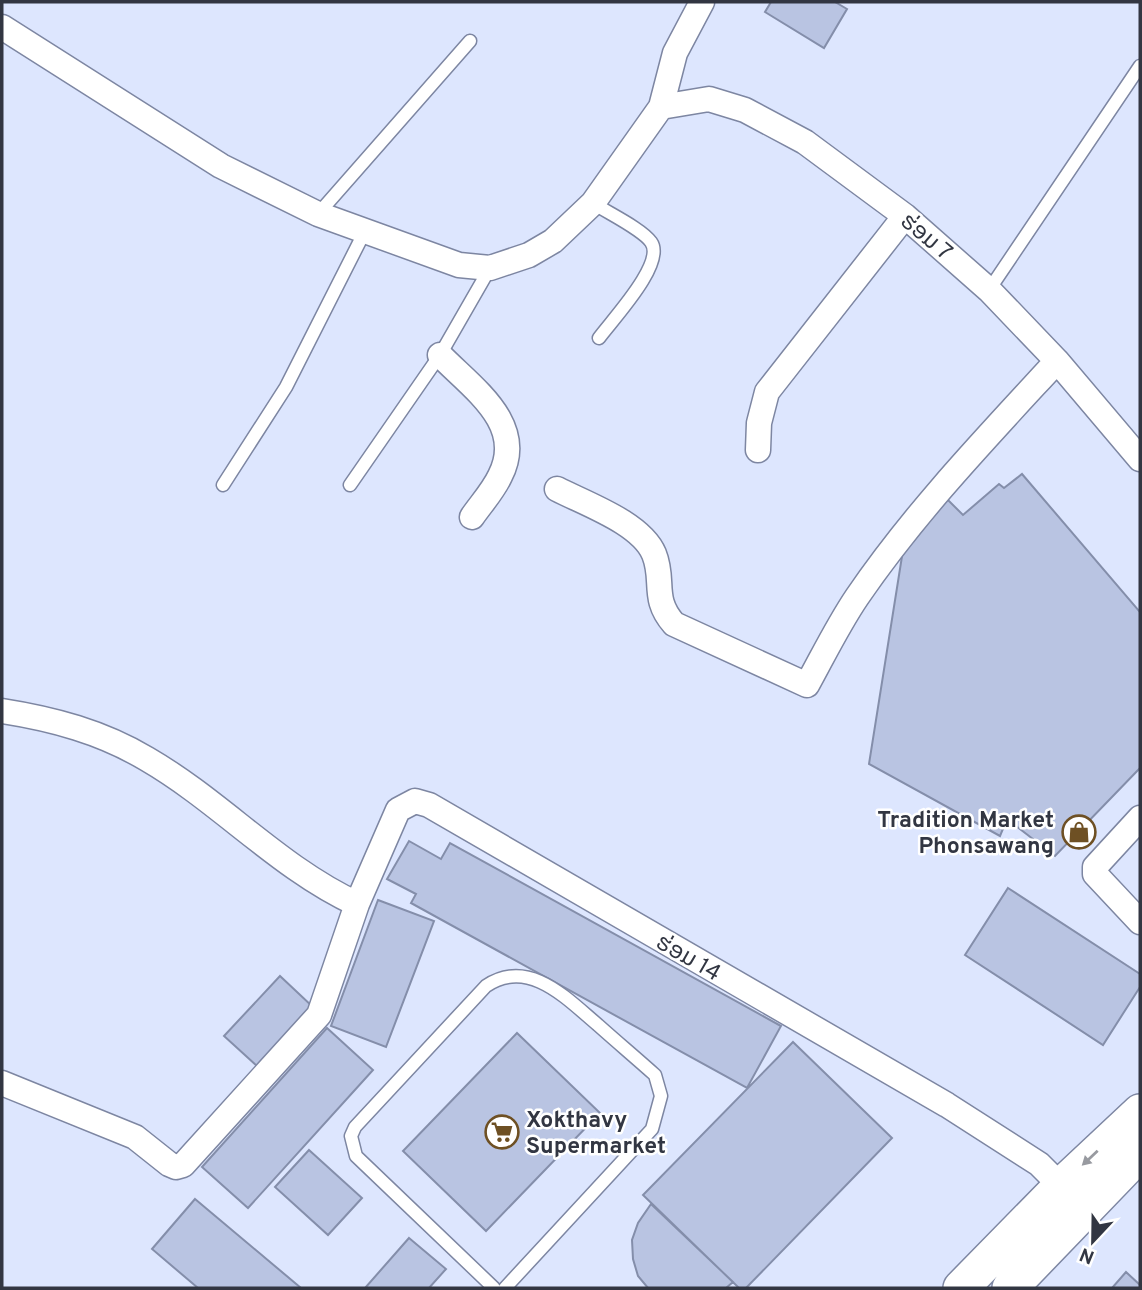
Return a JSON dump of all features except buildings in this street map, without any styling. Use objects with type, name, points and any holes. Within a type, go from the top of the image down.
[{"type":"main road","points":[[961,1288],[1061,1186],[1140,1112]]},
{"type":"main road","points":[[1010,1288],[1140,1153]]},
{"type":"street","points":[[2,27],[221,166],[318,214],[364,233],[459,265],[490,268],[529,255],[553,241],[593,203],[661,107],[675,53],[702,2]]},
{"type":"street","name":"ຮ່ອມ 7","points":[[661,107],[709,99],[745,110],[804,142],[905,216],[989,290],[1057,361],[1140,459]]},
{"type":"street","points":[[758,450],[759,423],[767,391],[905,216]]},
{"type":"street","points":[[440,355],[497,414],[507,433],[507,455],[501,475],[472,517]]},
{"type":"street","points":[[557,489],[640,532],[654,555],[661,610],[674,625],[807,685],[856,599],[900,540],[955,472],[1057,361]]},
{"type":"street","points":[[2,710],[54,719],[102,736],[148,759],[323,888],[357,904]]},
{"type":"street","name":"ຮ່ອມ 14","points":[[2,1083],[135,1137],[169,1164],[176,1167],[183,1164],[319,1015],[357,904],[398,810],[415,801],[422,802],[947,1105],[1040,1164],[1061,1186]]},
{"type":"street","points":[[1140,818],[1095,867],[1095,874],[1140,922]]},
{"type":"lane","points":[[318,214],[470,41]]},
{"type":"lane","points":[[989,290],[1140,66]]},
{"type":"lane","points":[[593,203],[650,240],[656,251],[653,266],[600,338]]},
{"type":"lane","points":[[223,485],[286,387],[364,233]]},
{"type":"lane","points":[[350,485],[440,355],[490,268]]},
{"type":"lane","points":[[494,1288],[356,1156],[351,1136],[355,1127],[486,986],[504,977],[517,975],[555,988],[656,1075],[661,1096],[652,1129],[505,1288]]},
{"type":"place","name":"Tradition Market Phonsawang","points":[[1079,832]]},
{"type":"place","name":"Xokthavy Supermarket","points":[[502,1132]]}]
